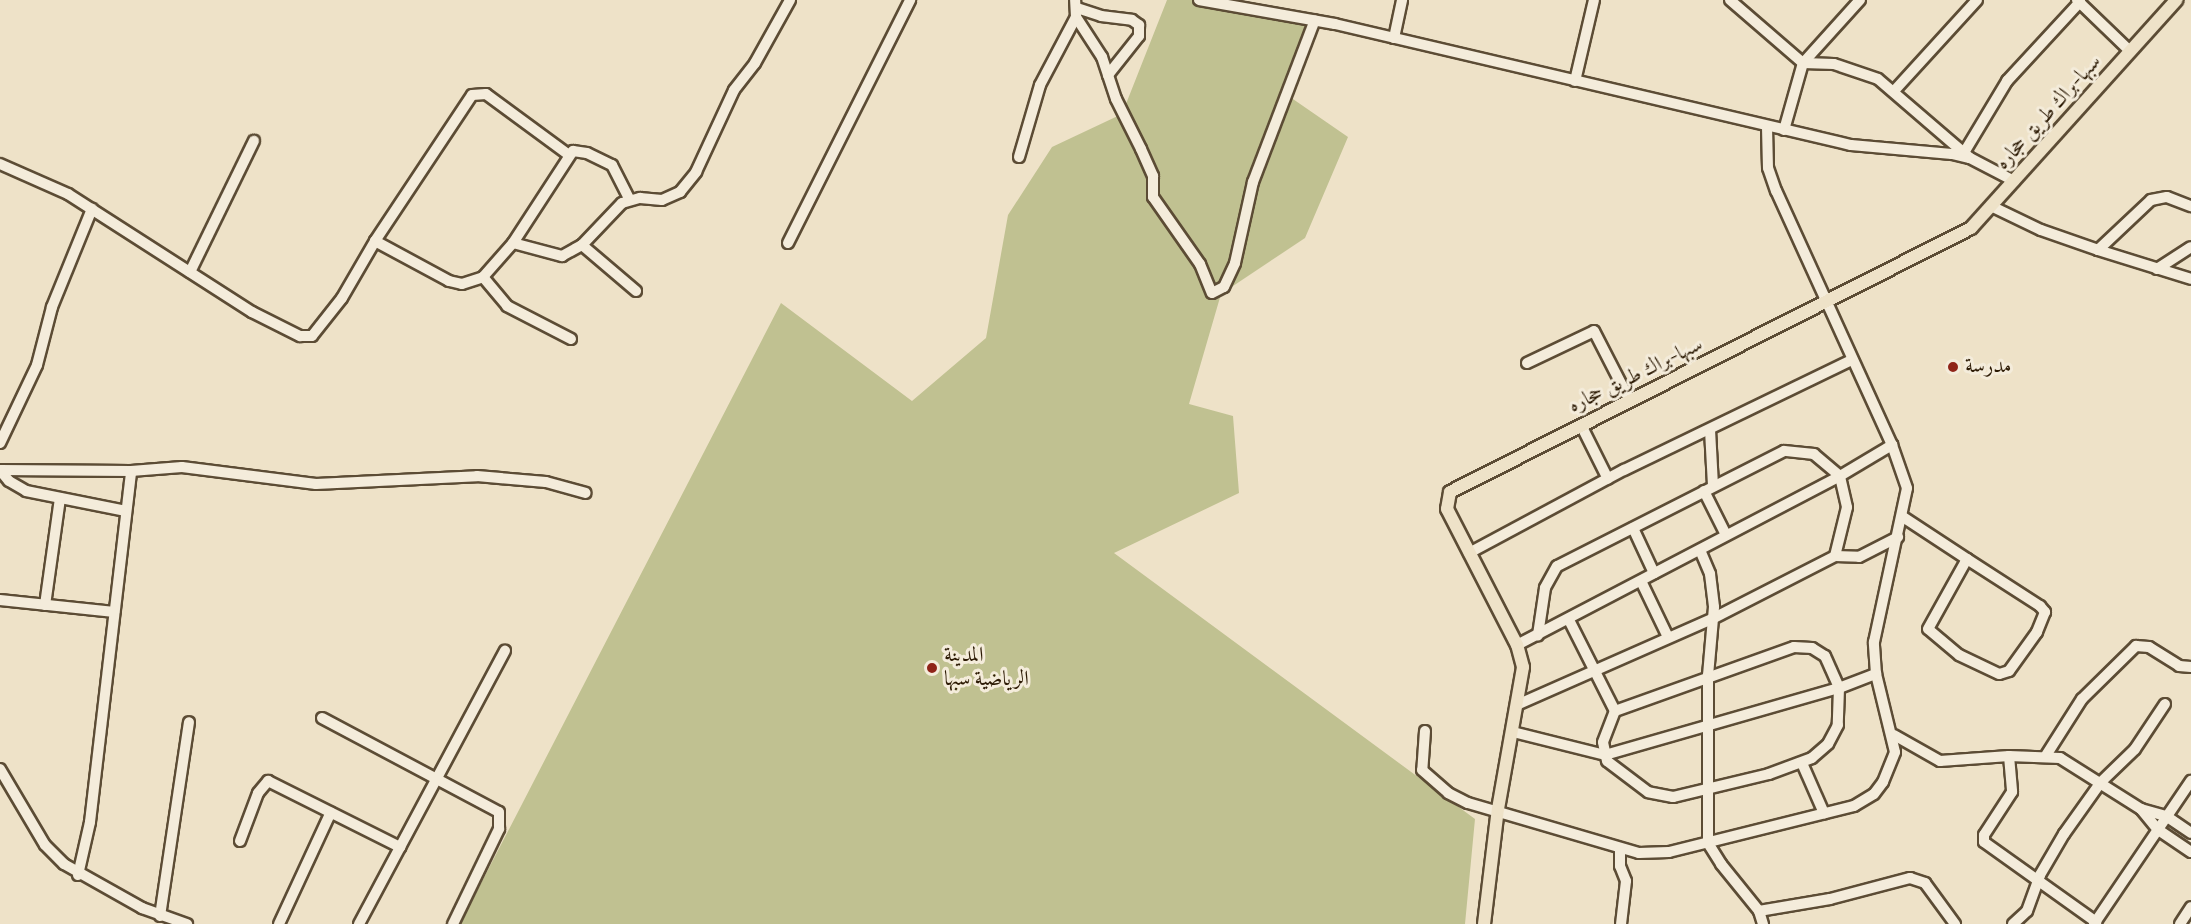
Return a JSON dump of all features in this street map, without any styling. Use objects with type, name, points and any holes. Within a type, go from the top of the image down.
[{"type":"main road","name":"سبها-براك طريق حجاره","points":[[1484,924],[1498,809],[1519,704],[1523,667],[1518,645],[1469,553],[1446,504],[1452,489],[1952,240],[1993,207],[2176,0]]},
{"type":"street","points":[[513,243],[562,256],[582,245],[614,208],[630,200],[672,197],[692,178],[734,90],[755,63],[790,0]]},
{"type":"street","points":[[788,243],[910,0]]},
{"type":"street","points":[[1199,0],[1394,38],[1784,130],[1878,149],[1968,155]]},
{"type":"street","points":[[1394,38],[1401,0]]},
{"type":"street","points":[[1575,81],[1594,0]]},
{"type":"street","points":[[1730,0],[1803,63],[1854,69],[1878,78],[1968,155],[2014,181]]},
{"type":"street","points":[[1894,91],[1977,0]]},
{"type":"street","points":[[1968,155],[2007,81],[2079,1],[2130,51]]},
{"type":"street","points":[[1784,130],[1803,63],[1855,2]]},
{"type":"street","points":[[1076,8],[1108,75],[1122,114],[1153,176],[1153,197],[1200,264],[1212,293],[1224,287],[1235,263],[1253,182],[1315,21]]},
{"type":"street","points":[[1076,8],[1101,16],[1132,20],[1139,26],[1138,36],[1108,75]]},
{"type":"street","points":[[1019,157],[1040,85],[1076,8]]},
{"type":"street","points":[[0,164],[58,189],[278,326],[312,336],[342,298],[375,241],[472,95],[486,94],[568,155]]},
{"type":"street","points":[[1425,730],[1420,760],[1422,770],[1430,781],[1468,803],[1498,809],[1620,849],[1654,854],[1708,843],[1854,806],[1874,794],[1892,765],[1894,735],[1876,674],[1876,624],[1903,518],[1907,488],[1892,445],[1825,302],[1768,168],[1767,126]]},
{"type":"street","points":[[190,272],[254,141]]},
{"type":"street","points":[[375,241],[449,281],[462,284],[483,278],[513,243],[568,155],[581,151],[612,165],[630,200]]},
{"type":"street","points":[[2098,250],[2151,200],[2167,197],[2191,206]]},
{"type":"street","points":[[1993,207],[2042,230],[2191,279]]},
{"type":"street","points":[[0,443],[38,365],[52,307],[92,209]]},
{"type":"street","points":[[582,245],[636,291]]},
{"type":"street","points":[[2157,269],[2191,247]]},
{"type":"street","points":[[483,278],[507,306],[571,339]]},
{"type":"street","points":[[1527,363],[1594,331],[1630,401]]},
{"type":"street","points":[[1469,553],[1608,479],[1852,360]]},
{"type":"street","points":[[1581,425],[1608,479]]},
{"type":"street","points":[[1710,430],[1709,488],[1726,535]]},
{"type":"street","points":[[1518,645],[1840,476],[1892,445]]},
{"type":"street","points":[[1538,635],[1545,588],[1554,568],[1788,450],[1814,454],[1840,476],[1847,507],[1835,556]]},
{"type":"street","points":[[126,511],[20,489],[0,470],[131,471],[182,467],[315,484],[477,476],[546,482],[586,493]]},
{"type":"street","points":[[78,874],[90,822],[131,471]]},
{"type":"street","points":[[45,604],[60,498]]},
{"type":"street","points":[[1903,518],[1967,559],[2045,612],[2037,632],[2009,671],[1999,674],[1959,655],[1928,629],[1967,559]]},
{"type":"street","points":[[1633,528],[1654,573]]},
{"type":"street","points":[[1519,704],[1668,637],[1712,620],[1835,556],[1859,557],[1898,537]]},
{"type":"street","points":[[1700,550],[1712,581],[1708,675],[1710,724],[1708,843],[1759,911],[1763,924]]},
{"type":"street","points":[[1641,581],[1668,637]]},
{"type":"street","points":[[0,600],[114,612]]},
{"type":"street","points":[[1569,620],[1615,711]]},
{"type":"street","points":[[1805,646],[1825,656],[1839,688],[1840,716],[1834,737],[1802,764],[1673,797],[1656,795],[1619,774],[1605,755],[1605,734],[1615,711],[1708,675],[1805,646]]},
{"type":"street","points":[[2045,756],[2082,699],[2136,646],[2149,647],[2179,666],[2191,667]]},
{"type":"street","points":[[359,924],[505,650]]},
{"type":"street","points":[[1513,732],[1605,755],[1839,688],[1876,674]]},
{"type":"street","points":[[2013,924],[2027,910],[2038,881],[2064,834],[2101,782],[2134,749],[2164,704]]},
{"type":"street","points":[[322,718],[493,807],[501,820],[453,924]]},
{"type":"street","points":[[160,916],[189,722]]},
{"type":"street","points":[[1894,735],[1940,761],[2045,756],[2073,763],[2141,809],[2157,829],[2191,852]]},
{"type":"street","points":[[2010,756],[2012,792],[1983,839],[2095,923],[2191,781]]},
{"type":"street","points":[[1802,764],[1824,813]]},
{"type":"street","points":[[0,769],[45,845],[78,874],[160,916],[187,924]]},
{"type":"street","points":[[240,841],[258,793],[268,781],[400,847]]},
{"type":"street","points":[[2141,809],[2166,816],[2191,832]]},
{"type":"street","points":[[279,924],[331,812]]},
{"type":"street","points":[[1620,849],[1620,866],[1626,880],[1621,924]]},
{"type":"street","points":[[1759,911],[1830,899],[1910,878],[1925,884],[1954,924]]},
{"type":"street","points":[[2180,924],[2191,907]]},
{"type":"green space","name":"المدينة الرياضية سبها","points":[[1167,0],[1199,0],[1319,21],[1290,97],[1348,137],[1305,238],[1221,294],[1189,404],[1233,416],[1239,493],[1114,553],[1475,819],[1465,924],[460,924],[781,303],[912,401],[986,338],[1008,215],[1052,147],[1122,114]]},
{"type":"place","name":"مدرسة","points":[[1953,367]]},
{"type":"place","name":"المدينة الرياضية سبها","points":[[932,668]]}]
